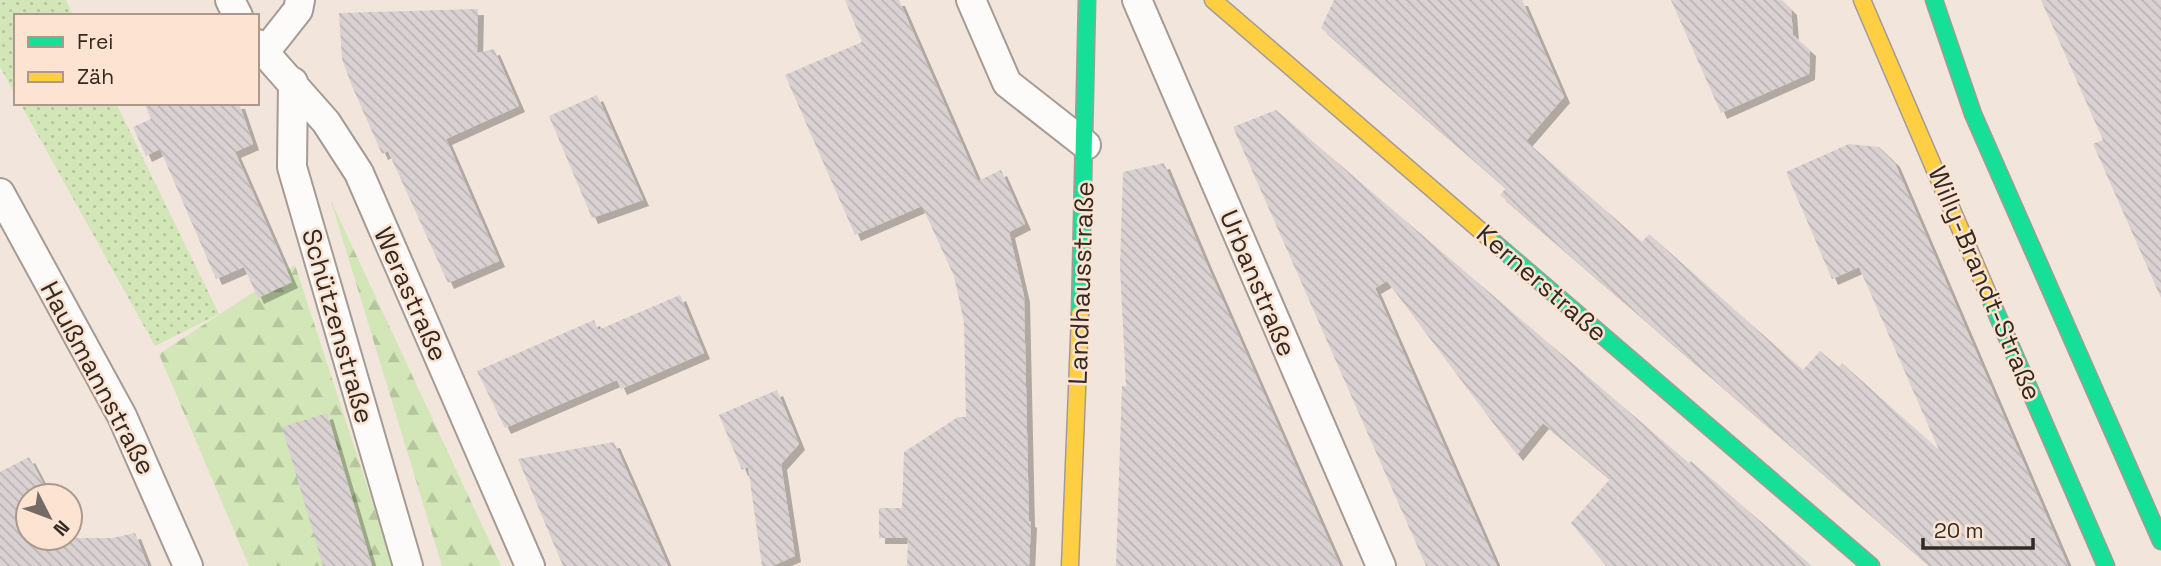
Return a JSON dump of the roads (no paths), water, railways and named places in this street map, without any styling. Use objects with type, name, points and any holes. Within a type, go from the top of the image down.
[{"type":"street","points":[[260,48],[298,10],[300,0]]},
{"type":"street","points":[[971,0],[1007,83],[1086,145]]},
{"type":"street","name":"Landhausstraße","points":[[1070,566],[1086,145],[1087,0]]},
{"type":"street","name":"Urbanstraße","points":[[1137,0],[1381,566]]},
{"type":"street","name":"Kernerstraße","points":[[1213,0],[1871,566]]},
{"type":"street","name":"Willy-Brandt-Straße","points":[[1862,0],[2106,566]]},
{"type":"street","points":[[1937,0],[1943,26],[1973,114],[2161,541]]},
{"type":"street","name":"Werastraße","points":[[260,48],[326,122],[359,173],[530,566]]},
{"type":"street","name":"Schützenstraße","points":[[293,82],[292,167],[408,566]]},
{"type":"street","name":"Haußmannstraße","points":[[0,193],[122,416],[188,566]]}]
